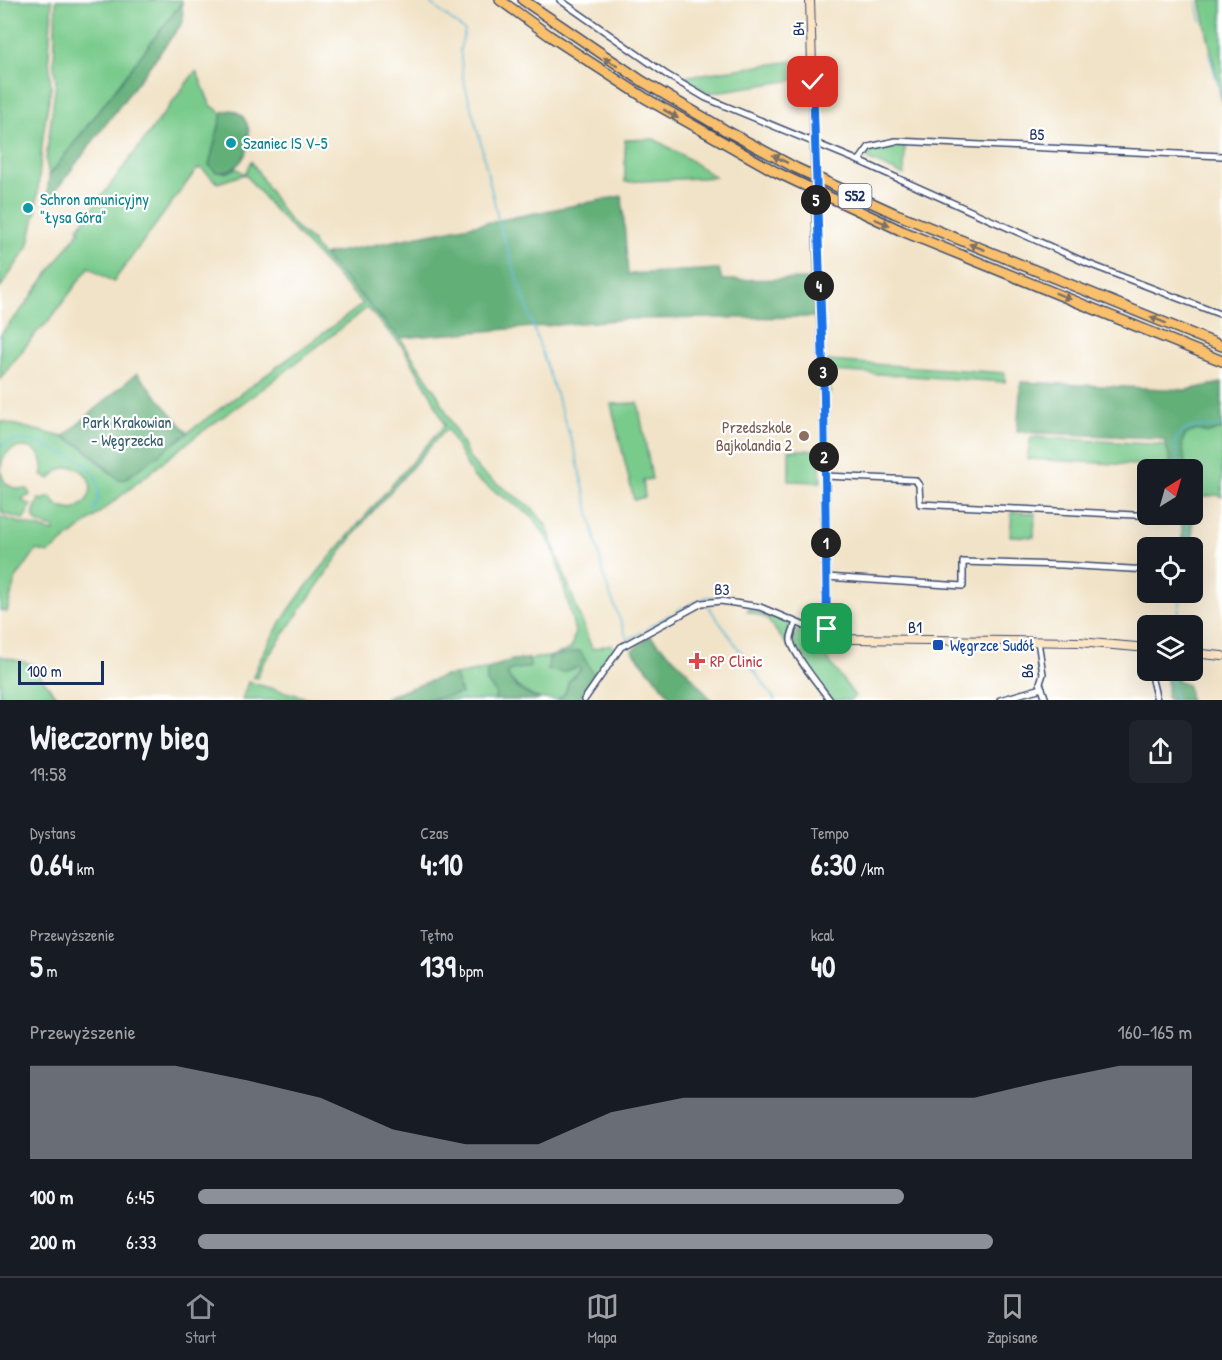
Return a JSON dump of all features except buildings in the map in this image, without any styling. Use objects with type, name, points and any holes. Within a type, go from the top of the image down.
[{"type":"highway","name":"S52","points":[[500,0],[549,36],[636,93],[697,130],[776,172],[902,231],[1222,360]]},
{"type":"highway","name":"S52","points":[[523,0],[605,58],[666,96],[796,168],[894,213],[1222,346]]},
{"type":"street","points":[[560,0],[667,75],[706,98],[859,161],[1071,257],[1222,315]]},
{"type":"street","name":"B4","points":[[810,0],[822,340],[827,629],[829,632]]},
{"type":"street","points":[[617,40],[622,33]]},
{"type":"street","name":"B5","points":[[859,161],[868,147],[896,141],[1222,156]]},
{"type":"street","points":[[825,476],[915,480],[919,485],[920,504],[1137,515]]},
{"type":"street","points":[[826,577],[963,586],[963,562],[1137,569]]},
{"type":"street","name":"B3","points":[[584,700],[621,647],[702,603],[712,601],[760,607],[819,632],[829,632]]},
{"type":"street","points":[[796,623],[790,639],[792,644],[830,700]]},
{"type":"street","name":"B1","points":[[829,632],[835,637],[851,639],[1078,642],[1137,647]]},
{"type":"street","name":"B6","points":[[1038,641],[1043,674],[1040,683],[1047,700]]},
{"type":"street","points":[[1203,654],[1222,656]]},
{"type":"street","points":[[1152,681],[1157,700]]},
{"type":"street","points":[[1000,700],[1042,688]]},
{"type":"green space","points":[[0,0],[52,0],[49,55],[51,87],[43,135],[36,212],[28,247],[0,288]]},
{"type":"green space","points":[[56,0],[181,0],[182,2],[49,176],[46,159],[56,82],[54,66]]},
{"type":"green space","points":[[1200,0],[1222,0],[1222,103]]},
{"type":"green space","points":[[182,2],[183,22],[47,202],[49,176]]},
{"type":"green space","points":[[808,59],[800,79],[709,93],[682,77]]},
{"type":"green space","points":[[197,72],[210,104],[222,114],[209,165],[226,173],[236,168],[245,174],[218,183],[201,168],[196,170],[113,282],[89,267],[49,321],[37,332],[0,379],[0,335],[22,309],[80,230],[78,228]]},
{"type":"green space","points":[[231,110],[240,114],[246,122],[249,144],[238,164],[229,170],[216,172],[209,165],[222,114]]},
{"type":"green space","points":[[654,139],[715,177],[625,182],[625,140]]},
{"type":"green space","points":[[905,145],[904,175],[869,160],[867,157],[878,147]]},
{"type":"green space","points":[[251,161],[294,226],[313,241],[314,246],[400,338],[437,394],[470,459],[482,473],[532,508],[546,525],[592,649],[611,644],[615,650],[595,677],[579,652],[562,672],[578,666],[581,670],[569,681],[565,693],[558,700],[529,695],[507,675],[510,670],[530,666],[529,659],[549,657],[571,649],[575,632],[566,594],[552,546],[532,516],[473,477],[448,430],[443,432],[366,519],[262,665],[257,678],[253,677],[261,657],[283,619],[309,583],[445,425],[431,395],[403,347],[367,308],[265,387],[196,436],[49,553],[36,550],[15,580],[7,612],[0,611],[0,517],[54,532],[54,528],[34,520],[34,512],[39,499],[50,497],[59,507],[73,510],[85,502],[90,493],[90,484],[86,475],[79,469],[70,467],[60,470],[50,479],[42,475],[39,455],[32,449],[16,448],[8,452],[3,460],[2,475],[11,487],[28,489],[30,495],[22,499],[31,505],[23,519],[0,513],[3,510],[0,509],[0,421],[63,437],[81,446],[109,472],[124,479],[363,304],[270,205],[245,174]]},
{"type":"green space","points":[[622,196],[628,274],[719,269],[722,280],[815,279],[815,317],[628,319],[400,338],[323,255]]},
{"type":"green space","points":[[827,361],[1005,373],[1005,382],[831,371],[830,394],[826,393]]},
{"type":"green space","name":"Park Krakowian - Węgrzecka","points":[[137,373],[188,433],[125,479],[119,480],[91,453],[63,437]]},
{"type":"green space","points":[[1021,382],[1186,390],[1222,383],[1222,429],[1208,433],[1196,430],[1185,435],[1182,443],[1184,459],[1170,459],[1165,441],[1157,438],[1017,432]]},
{"type":"green space","points":[[638,403],[652,479],[643,480],[645,497],[634,500],[611,404]]},
{"type":"green space","points":[[1222,429],[1222,497],[1217,495],[1203,497],[1203,459],[1184,459],[1182,451],[1186,434],[1198,430]]},
{"type":"green space","points":[[1031,437],[1166,445],[1170,459],[1137,459],[1137,465],[1027,459]]},
{"type":"green space","points":[[789,450],[819,450],[821,482],[789,481]]},
{"type":"green space","points":[[1012,512],[1035,513],[1034,537],[1010,536]]},
{"type":"green space","points":[[1181,525],[1192,525],[1193,537],[1182,537]]},
{"type":"green space","points":[[749,608],[790,623],[786,644],[766,618],[747,611]]},
{"type":"green space","points":[[800,628],[809,634],[855,696],[850,700],[831,700],[810,672],[794,641],[795,634]]},
{"type":"green space","points":[[650,636],[687,671],[711,700],[673,700],[632,650]]},
{"type":"green space","points":[[580,651],[595,677],[578,700],[558,700],[565,693],[569,681],[581,669],[578,667],[562,672],[548,670],[549,657]]},
{"type":"green space","points":[[0,656],[31,664],[59,700],[0,700]]},
{"type":"green space","points":[[529,659],[530,667],[510,670],[507,675],[518,689],[540,700],[495,700],[496,693],[487,682],[487,669],[512,660]]},
{"type":"green space","points":[[487,669],[487,682],[496,693],[495,700],[422,700],[461,694],[455,675]]},
{"type":"green space","points":[[455,675],[461,694],[422,700],[386,700],[386,697],[444,676]]},
{"type":"green space","points":[[1167,681],[1179,681],[1188,686],[1190,700],[1169,700]]},
{"type":"green space","points":[[248,682],[315,700],[242,700]]},
{"type":"waterway","points":[[426,0],[465,31],[460,49],[463,78],[500,227],[575,451],[605,581],[627,638],[642,632]]},
{"type":"waterway","points":[[1196,0],[1201,21]]},
{"type":"waterway","points":[[1209,53],[1222,99]]},
{"type":"waterway","points":[[1178,459],[1174,443],[1184,431],[1195,427],[1222,426]]},
{"type":"waterway","points":[[0,447],[15,440],[28,440],[83,462],[93,473],[98,486],[98,499],[93,512]]},
{"type":"waterway","points":[[1186,525],[1188,537]]},
{"type":"waterway","points":[[676,611],[707,597],[732,598]]},
{"type":"waterway","points":[[1178,615],[1180,603]]},
{"type":"waterway","points":[[708,606],[775,700]]},
{"type":"waterway","points":[[646,629],[671,614]]},
{"type":"waterway","points":[[1172,681],[1175,700]]},
{"type":"place","name":"Szaniec IS V-5","points":[[231,143]]},
{"type":"place","name":"Schron amunicyjny \"Łysa Góra\"","points":[[28,208]]},
{"type":"place","name":"Przedszkole Bajkolandia 2","points":[[804,436]]},
{"type":"place","name":"Węgrzce Sudół","points":[[938,645]]},
{"type":"place","name":"RP Clinic","points":[[697,661]]},
{"type":"route","points":[[813,82],[824,396],[827,629]]}]
